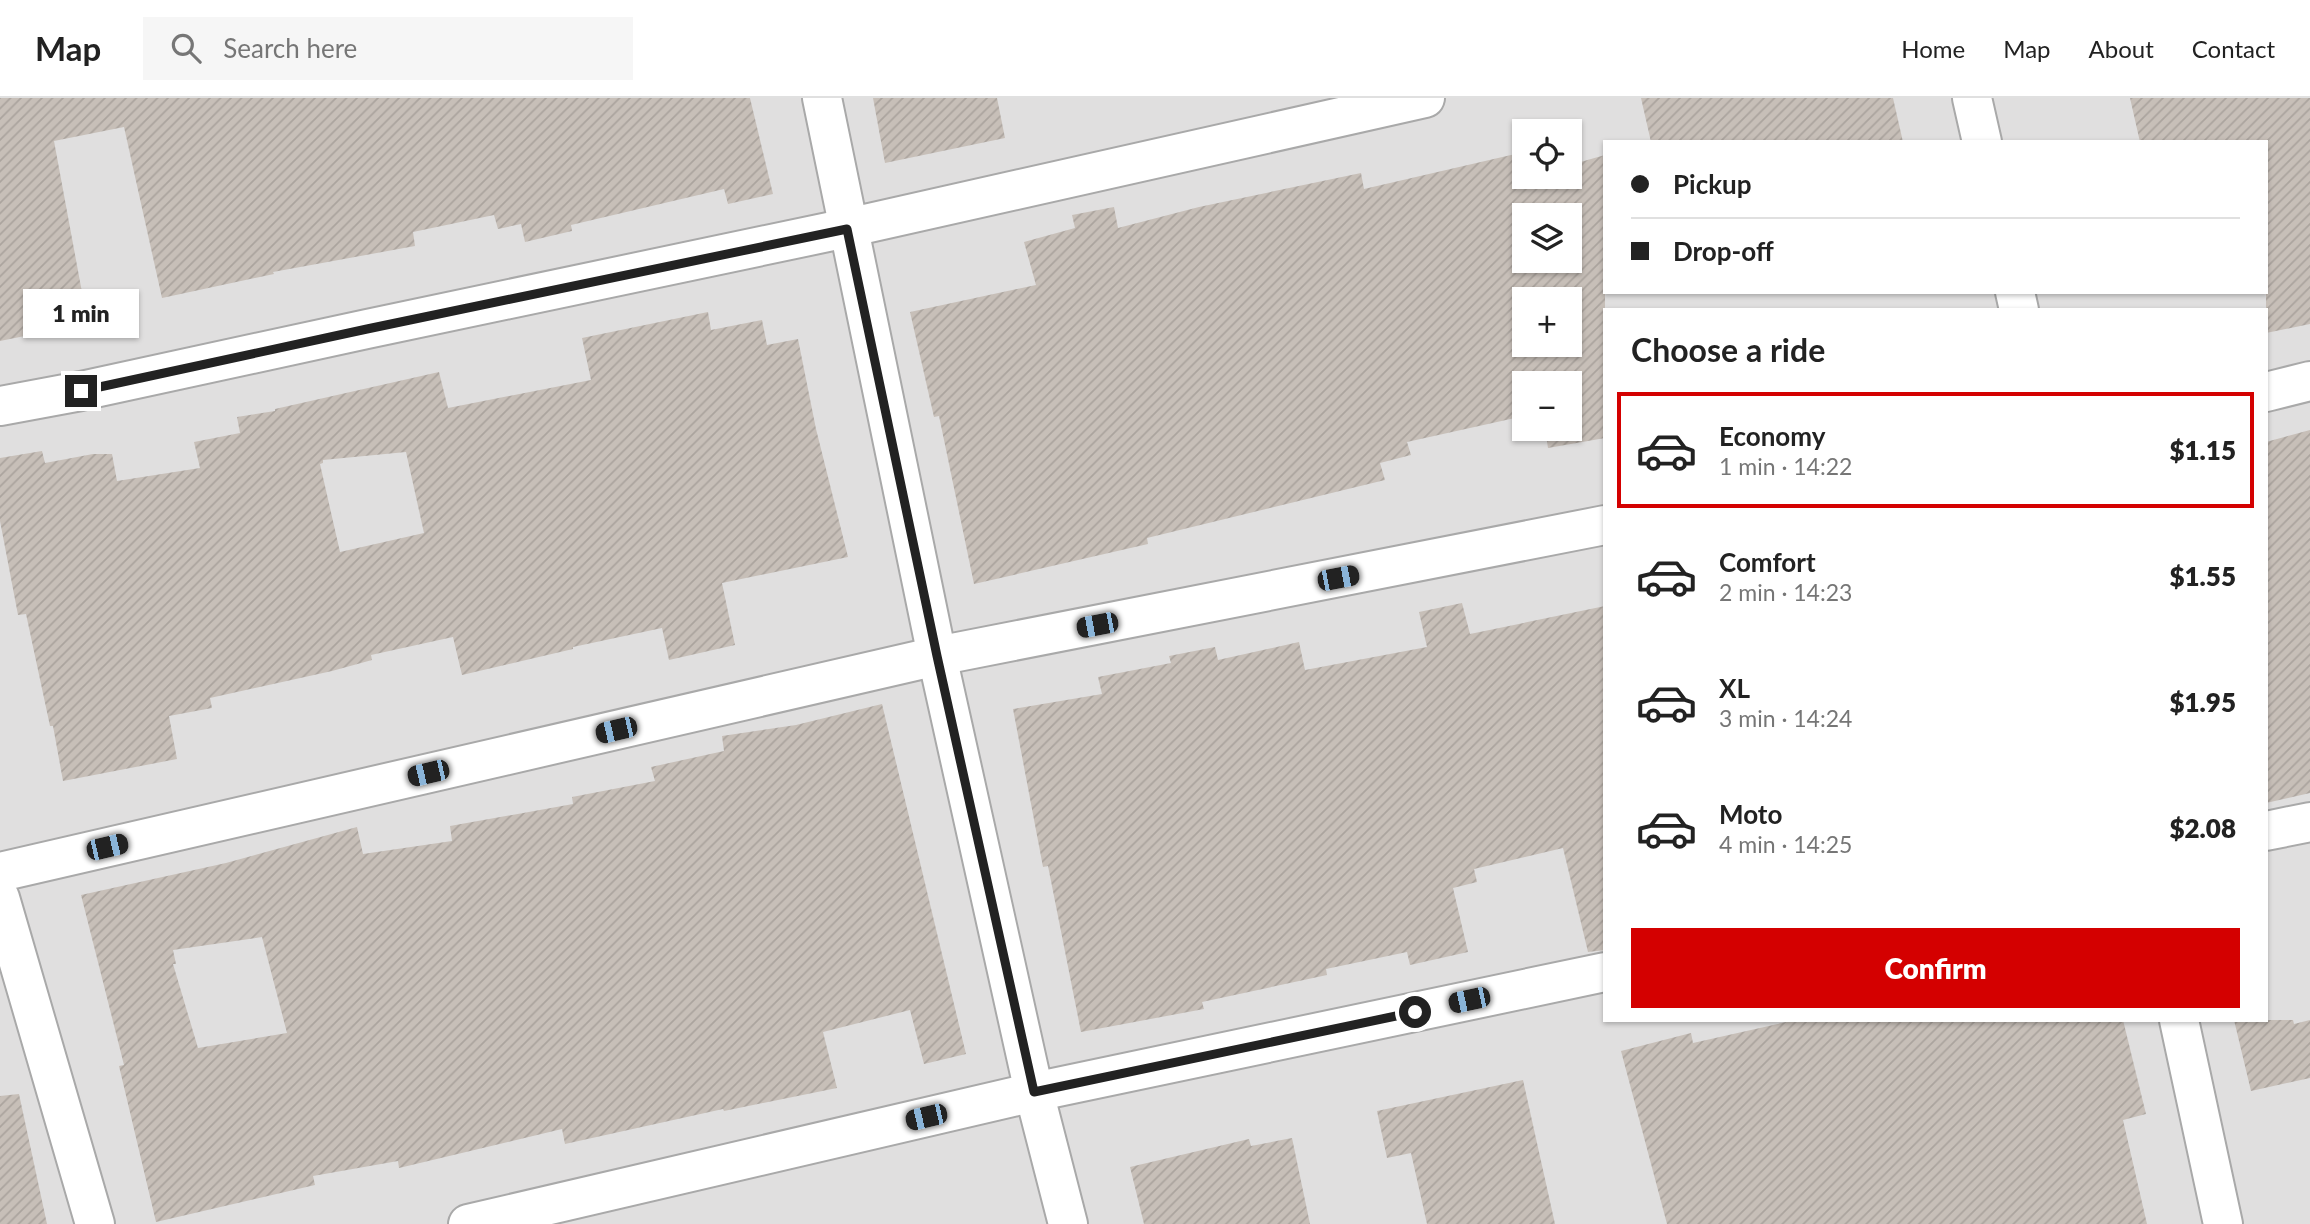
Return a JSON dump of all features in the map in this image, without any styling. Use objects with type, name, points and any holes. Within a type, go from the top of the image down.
[{"type":"street","points":[[822,98],[937,656],[1034,1092],[1068,1224]]},
{"type":"street","points":[[0,406],[847,229],[1425,98]]},
{"type":"street","points":[[1972,98],[1982,140]]},
{"type":"street","points":[[2268,392],[2310,381]]},
{"type":"street","points":[[0,872],[937,656],[1603,525]]},
{"type":"street","points":[[2268,831],[2310,822]]},
{"type":"street","points":[[0,898],[95,1224]]},
{"type":"street","points":[[468,1224],[1034,1092],[1603,972]]},
{"type":"street","points":[[2179,1022],[2223,1224]]},
{"type":"shaded area","points":[[0,98],[2310,98],[2310,1224],[0,1224]]},
{"type":"building","points":[[0,98],[750,98],[773,194],[728,204],[724,189],[571,225],[572,231],[525,242],[521,224],[498,229],[494,215],[413,232],[415,246],[273,272],[274,274],[162,298],[124,127],[54,141],[86,314],[77,315],[79,325],[0,341]]},
{"type":"building","points":[[873,98],[997,98],[1005,138],[885,163]]},
{"type":"building","points":[[1641,98],[1893,98],[1903,140],[1651,140]]},
{"type":"building","points":[[2130,98],[2310,98],[2310,324],[2268,333],[2268,140],[2140,140]]},
{"type":"building","points":[[1512,155],[1512,189],[1582,189],[1582,162],[1603,156],[1603,438],[1548,448],[1547,441],[1582,441],[1582,371],[1512,371],[1512,419],[1407,442],[1411,455],[1380,463],[1385,480],[1147,538],[1148,544],[974,584],[939,416],[934,417],[910,312],[1036,285],[1024,242],[1075,228],[1072,215],[1114,207],[1118,228],[1199,207],[1361,173],[1364,189]]},
{"type":"building","points":[[708,312],[711,330],[762,320],[767,345],[798,339],[816,429],[848,557],[722,583],[735,645],[669,660],[662,628],[462,675],[453,637],[371,655],[372,660],[332,671],[210,698],[212,708],[169,716],[177,759],[63,781],[53,726],[50,726],[26,614],[18,615],[0,521],[0,458],[42,451],[45,463],[93,454],[112,454],[117,481],[200,468],[194,442],[240,433],[237,417],[275,411],[439,372],[448,408],[591,380],[582,338]],"holes":[[[406,452],[424,533],[340,552],[320,464],[323,460]]]},
{"type":"building","points":[[2310,430],[2310,793],[2268,803],[2268,441]]},
{"type":"building","points":[[1462,603],[1470,634],[1603,606],[1603,950],[1588,952],[1563,848],[1474,869],[1477,882],[1453,888],[1468,952],[1410,965],[1407,952],[1326,969],[1327,975],[1202,1002],[1204,1009],[1081,1032],[1048,866],[1043,867],[1013,709],[1102,694],[1098,677],[1171,663],[1169,656],[1215,647],[1218,660],[1299,642],[1305,670],[1427,647],[1419,612]]},
{"type":"building","points":[[882,704],[966,1054],[924,1064],[910,1010],[823,1032],[837,1088],[724,1111],[723,1109],[565,1144],[562,1129],[399,1168],[398,1161],[313,1176],[315,1185],[156,1222],[119,1066],[124,1065],[81,895],[226,863],[357,827],[363,854],[452,841],[450,826],[573,804],[572,797],[655,781],[651,767],[724,751],[722,736],[796,725]],"holes":[[[262,937],[287,1033],[198,1048],[173,964],[176,964],[173,950]]]},
{"type":"building","points":[[2293,1020],[2294,1024],[2310,1020],[2310,1078],[2251,1091],[2234,1022]]},
{"type":"building","points":[[1786,1022],[2123,1022],[2146,1114],[2123,1120],[2147,1224],[1667,1224],[1621,1051],[1691,1033],[1693,1043]]},
{"type":"building","points":[[1523,1080],[1555,1224],[1427,1224],[1411,1153],[1387,1158],[1377,1111]]},
{"type":"building","points":[[19,1094],[47,1224],[0,1224],[0,1096]]},
{"type":"building","points":[[1292,1138],[1310,1224],[1144,1224],[1130,1167],[1249,1139],[1251,1146]]},
{"type":"route","points":[[81,391],[847,229],[937,656],[1034,1092],[1415,1012]]}]
